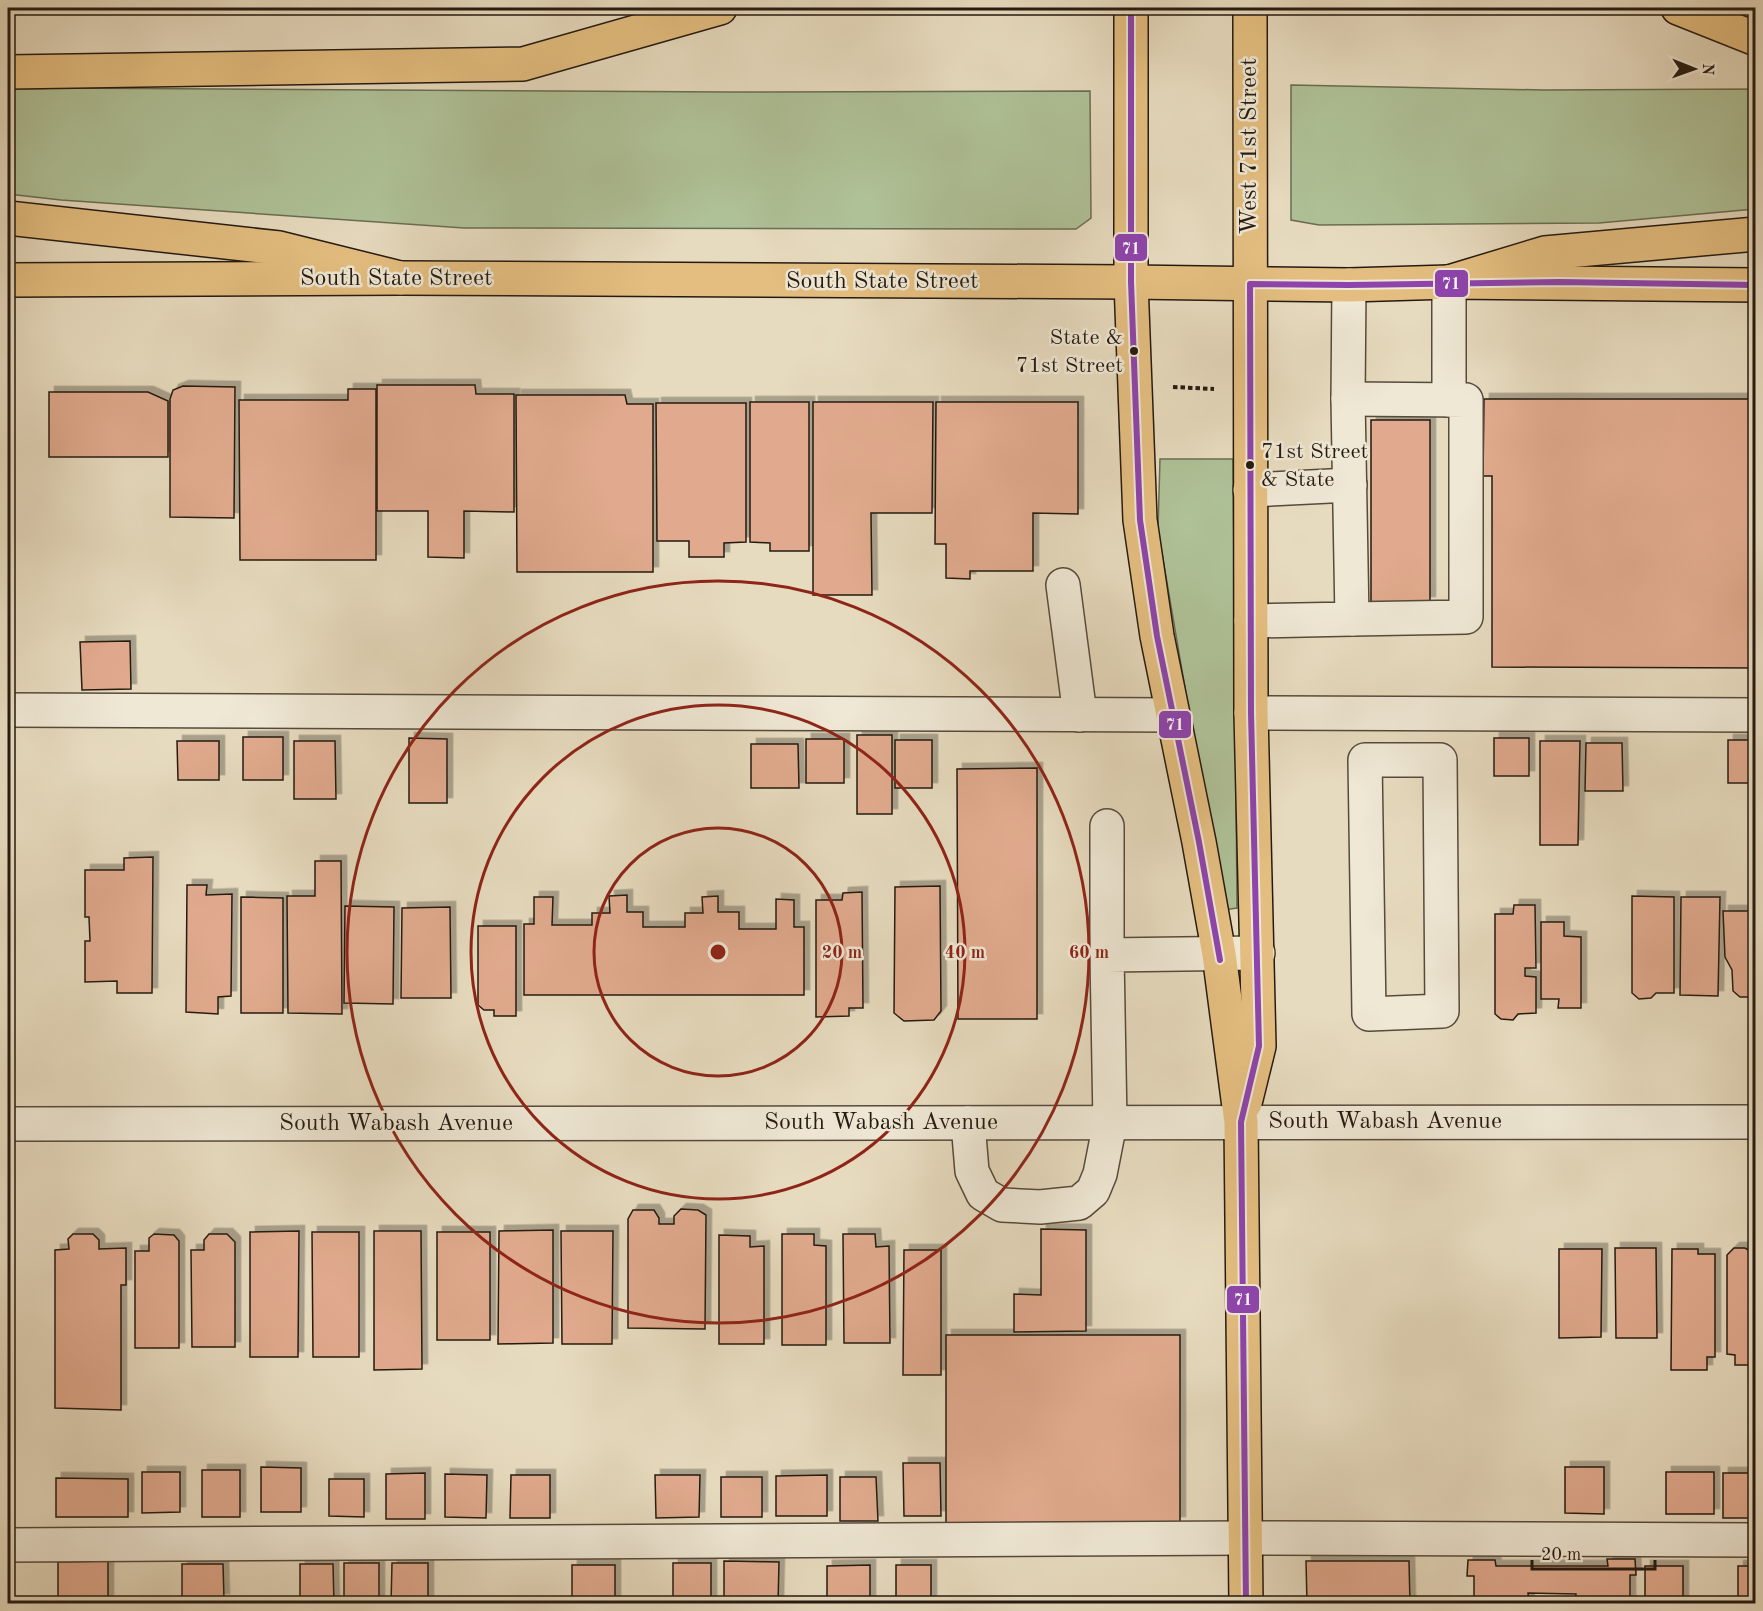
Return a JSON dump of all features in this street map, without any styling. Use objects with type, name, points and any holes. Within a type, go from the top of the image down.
[{"type":"main road","points":[[8,72],[524,64],[720,8]]},
{"type":"main road","points":[[1131,8],[1131,282],[1140,520],[1157,636],[1199,842],[1219,954],[1241,1122],[1246,1604]]},
{"type":"main road","name":"West 71st Street","points":[[1241,1122],[1259,1046],[1251,713],[1250,8]]},
{"type":"main road","points":[[1678,8],[1755,39]]},
{"type":"main road","points":[[8,218],[279,248],[400,278]]},
{"type":"main road","points":[[1449,282],[1545,253],[1755,234]]},
{"type":"main road","name":"South State Street","points":[[8,280],[400,278],[1349,285],[1449,282],[1755,285]]},
{"type":"street","points":[[1449,282],[1449,400]]},
{"type":"street","points":[[1349,285],[1348,399],[1352,619]]},
{"type":"street","points":[[1251,621],[1466,617],[1466,400],[1348,399]]},
{"type":"street","points":[[1250,490],[1350,485]]},
{"type":"street","points":[[1063,585],[1080,715]]},
{"type":"street","points":[[8,710],[1173,715]]},
{"type":"street","points":[[1251,713],[1755,715]]},
{"type":"street","points":[[1405,713],[1406,759]]},
{"type":"street","points":[[1406,759],[1440,760],[1442,1011],[1369,1014],[1365,760],[1406,759]]},
{"type":"street","points":[[968,1123],[972,1171],[983,1194],[1002,1205],[1040,1207],[1079,1203],[1093,1191],[1100,1174],[1110,1123],[1107,826]]},
{"type":"street","points":[[1107,955],[1258,953]]},
{"type":"street","name":"South Wabash Avenue","points":[[8,1124],[1755,1122]]},
{"type":"street","points":[[8,1545],[1245,1538],[1755,1540]]},
{"type":"path","points":[[1172,387],[1215,388]]},
{"type":"green space","points":[[1291,85],[1544,90],[1755,89],[1755,209],[1599,223],[1319,225],[1291,220]]},
{"type":"green space","points":[[8,89],[730,92],[1090,91],[1091,218],[1076,229],[464,228],[61,200],[8,194]]},
{"type":"green space","points":[[1160,459],[1233,459],[1237,908],[1223,910],[1158,530]]},
{"type":"building","points":[[377,385],[475,385],[476,394],[514,394],[514,512],[464,511],[464,558],[428,557],[428,511],[377,511]]},
{"type":"building","points":[[183,386],[235,387],[234,518],[170,517],[170,399],[173,390]]},
{"type":"building","points":[[348,389],[376,389],[376,560],[240,560],[239,400],[348,400]]},
{"type":"building","points":[[49,392],[148,392],[168,401],[168,457],[49,457]]},
{"type":"building","points":[[516,395],[625,395],[627,404],[653,404],[653,572],[517,572]]},
{"type":"building","points":[[1484,399],[1756,399],[1756,668],[1492,667],[1492,476],[1483,476]]},
{"type":"building","points":[[750,402],[809,402],[809,551],[770,551],[770,543],[750,542]]},
{"type":"building","points":[[813,402],[933,402],[932,513],[871,513],[872,595],[813,595]]},
{"type":"building","points":[[936,402],[1078,402],[1078,514],[1033,513],[1033,571],[970,571],[970,579],[946,578],[946,544],[935,544]]},
{"type":"building","points":[[656,403],[746,403],[746,542],[724,543],[724,557],[689,557],[689,541],[657,541]]},
{"type":"building","points":[[1371,420],[1430,420],[1430,602],[1371,602]]},
{"type":"building","points":[[130,641],[131,689],[82,690],[80,642]]},
{"type":"building","points":[[857,735],[892,735],[892,814],[857,814]]},
{"type":"building","points":[[243,737],[283,737],[283,780],[243,780]]},
{"type":"building","points":[[409,738],[447,739],[447,803],[409,803]]},
{"type":"building","points":[[1494,738],[1529,738],[1529,776],[1494,776]]},
{"type":"building","points":[[806,739],[844,739],[844,783],[806,783]]},
{"type":"building","points":[[895,740],[932,740],[932,788],[895,788]]},
{"type":"building","points":[[1728,740],[1756,740],[1756,783],[1728,783]]},
{"type":"building","points":[[177,741],[219,741],[219,780],[178,780]]},
{"type":"building","points":[[294,741],[335,741],[336,799],[294,799]]},
{"type":"building","points":[[1540,741],[1580,741],[1578,845],[1540,845]]},
{"type":"building","points":[[1586,743],[1622,743],[1623,791],[1585,791]]},
{"type":"building","points":[[751,744],[798,744],[799,788],[751,788]]},
{"type":"building","points":[[1037,768],[1037,1019],[958,1019],[957,769]]},
{"type":"building","points":[[153,857],[152,993],[117,993],[117,981],[85,982],[85,941],[90,941],[89,917],[85,917],[85,870],[124,870],[124,858]]},
{"type":"building","points":[[315,861],[341,861],[342,1014],[288,1013],[287,896],[315,896]]},
{"type":"building","points":[[187,885],[207,885],[206,895],[232,894],[231,996],[218,997],[218,1014],[186,1012]]},
{"type":"building","points":[[940,886],[941,1011],[934,1020],[904,1021],[894,1013],[895,887]]},
{"type":"building","points":[[862,892],[863,1008],[849,1008],[849,1016],[816,1017],[816,900],[842,900],[843,893]]},
{"type":"building","points":[[627,895],[627,912],[643,912],[643,927],[685,927],[685,913],[703,913],[702,897],[718,896],[718,912],[739,912],[739,929],[776,929],[776,899],[794,900],[794,927],[804,927],[804,995],[524,995],[524,924],[534,924],[534,897],[553,897],[552,925],[592,925],[592,913],[610,913],[609,896]]},
{"type":"building","points":[[1632,896],[1674,897],[1674,993],[1656,993],[1651,998],[1639,999],[1632,993]]},
{"type":"building","points":[[241,897],[283,898],[283,1013],[241,1013]]},
{"type":"building","points":[[1681,897],[1720,897],[1718,996],[1680,995]]},
{"type":"building","points":[[1514,905],[1535,905],[1536,968],[1525,968],[1525,976],[1536,977],[1536,1013],[1518,1014],[1513,1020],[1501,1019],[1495,1014],[1495,914],[1513,914]]},
{"type":"building","points":[[345,906],[394,907],[393,1004],[344,1003]]},
{"type":"building","points":[[450,907],[451,998],[401,998],[402,908]]},
{"type":"building","points":[[1723,911],[1756,911],[1756,1012],[1753,1012],[1753,997],[1740,997],[1733,991],[1732,970],[1725,957]]},
{"type":"building","points":[[1541,922],[1564,922],[1564,936],[1581,937],[1581,1008],[1558,1008],[1559,999],[1541,999]]},
{"type":"building","points":[[478,926],[516,926],[516,1016],[494,1016],[494,1010],[484,1010],[478,1005]]},
{"type":"building","points":[[681,1209],[698,1210],[706,1215],[705,1329],[628,1328],[628,1219],[633,1210],[654,1210],[659,1218],[659,1224],[674,1224],[674,1216]]},
{"type":"building","points":[[1041,1229],[1086,1230],[1086,1331],[1014,1332],[1014,1294],[1041,1295]]},
{"type":"building","points":[[553,1230],[553,1343],[498,1344],[499,1231]]},
{"type":"building","points":[[299,1231],[298,1357],[250,1357],[250,1232]]},
{"type":"building","points":[[374,1231],[421,1231],[422,1369],[374,1370]]},
{"type":"building","points":[[561,1231],[613,1231],[612,1344],[562,1344]]},
{"type":"building","points":[[312,1232],[359,1232],[359,1357],[313,1357]]},
{"type":"building","points":[[437,1232],[490,1232],[490,1340],[437,1340]]},
{"type":"building","points":[[73,1234],[93,1234],[99,1240],[99,1249],[126,1248],[126,1285],[121,1285],[121,1410],[55,1408],[55,1250],[69,1249],[68,1239]]},
{"type":"building","points":[[154,1234],[174,1235],[179,1241],[179,1348],[135,1348],[135,1251],[149,1251],[149,1238]]},
{"type":"building","points":[[209,1234],[227,1234],[235,1242],[235,1347],[192,1347],[191,1250],[204,1250],[204,1240]]},
{"type":"building","points":[[782,1234],[814,1234],[814,1245],[826,1246],[826,1345],[782,1345]]},
{"type":"building","points":[[843,1234],[875,1234],[876,1247],[889,1246],[890,1343],[844,1343]]},
{"type":"building","points":[[719,1235],[750,1236],[750,1247],[764,1246],[764,1344],[719,1344]]},
{"type":"building","points":[[1615,1248],[1656,1248],[1657,1338],[1616,1338]]},
{"type":"building","points":[[1734,1248],[1745,1248],[1756,1252],[1756,1365],[1735,1365],[1735,1355],[1727,1354],[1727,1255]]},
{"type":"building","points":[[1559,1249],[1602,1249],[1601,1337],[1559,1338]]},
{"type":"building","points":[[1672,1249],[1698,1249],[1698,1254],[1715,1254],[1715,1357],[1707,1357],[1707,1370],[1671,1370]]},
{"type":"building","points":[[904,1250],[941,1250],[941,1375],[903,1375]]},
{"type":"building","points":[[946,1335],[1180,1335],[1180,1522],[946,1523]]},
{"type":"building","points":[[903,1463],[940,1463],[941,1516],[904,1516]]},
{"type":"building","points":[[261,1467],[301,1468],[301,1512],[261,1512]]},
{"type":"building","points":[[1565,1467],[1604,1467],[1604,1514],[1565,1513]]},
{"type":"building","points":[[202,1470],[240,1470],[240,1517],[202,1517]]},
{"type":"building","points":[[142,1472],[180,1472],[180,1512],[142,1513]]},
{"type":"building","points":[[1666,1472],[1714,1472],[1714,1514],[1666,1514]]},
{"type":"building","points":[[425,1473],[425,1519],[386,1519],[386,1474]]},
{"type":"building","points":[[1723,1473],[1756,1473],[1756,1518],[1723,1518]]},
{"type":"building","points":[[445,1474],[487,1475],[486,1518],[445,1517]]},
{"type":"building","points":[[511,1475],[550,1475],[550,1518],[510,1518]]},
{"type":"building","points":[[655,1475],[700,1475],[699,1517],[656,1518]]},
{"type":"building","points":[[827,1475],[827,1516],[776,1516],[776,1476]]},
{"type":"building","points":[[721,1477],[762,1477],[762,1517],[721,1517]]},
{"type":"building","points":[[840,1477],[876,1477],[878,1521],[840,1521]]},
{"type":"building","points":[[56,1478],[128,1479],[128,1517],[56,1517]]},
{"type":"building","points":[[329,1479],[364,1479],[364,1517],[329,1516]]},
{"type":"building","points":[[1607,1559],[1635,1559],[1636,1575],[1630,1575],[1630,1604],[1575,1604],[1576,1594],[1528,1593],[1529,1604],[1474,1604],[1474,1576],[1467,1576],[1468,1560],[1495,1560],[1496,1566],[1608,1566]]},
{"type":"building","points":[[108,1561],[108,1601],[58,1601],[58,1562]]},
{"type":"building","points":[[724,1561],[779,1562],[778,1604],[724,1604]]},
{"type":"building","points":[[1306,1561],[1409,1561],[1410,1604],[1307,1604]]},
{"type":"building","points":[[344,1563],[379,1563],[379,1604],[344,1604]]},
{"type":"building","points":[[392,1563],[428,1563],[428,1604],[391,1604]]},
{"type":"building","points":[[673,1563],[711,1563],[711,1604],[673,1604]]},
{"type":"building","points":[[182,1564],[223,1564],[224,1599],[182,1599]]},
{"type":"building","points":[[300,1564],[333,1564],[334,1604],[300,1604]]},
{"type":"building","points":[[572,1565],[615,1565],[615,1604],[572,1604]]},
{"type":"building","points":[[870,1565],[870,1604],[827,1604],[827,1566]]},
{"type":"building","points":[[896,1565],[931,1565],[931,1604],[896,1604]]},
{"type":"building","points":[[1645,1566],[1683,1566],[1683,1604],[1645,1604]]},
{"type":"building","points":[[1738,1566],[1756,1566],[1756,1604],[1738,1604]]},
{"type":"transit line","name":"71","points":[[1131,8],[1131,282],[1140,520],[1157,636],[1199,842],[1220,960]]},
{"type":"transit line","name":"71","points":[[1246,1604],[1241,1122],[1259,1046],[1251,713],[1250,284],[1560,282],[1756,285]]},
{"type":"place","name":"State & 71st Street","points":[[1134,351]]},
{"type":"place","name":"71st Street & State","points":[[1250,465]]}]
